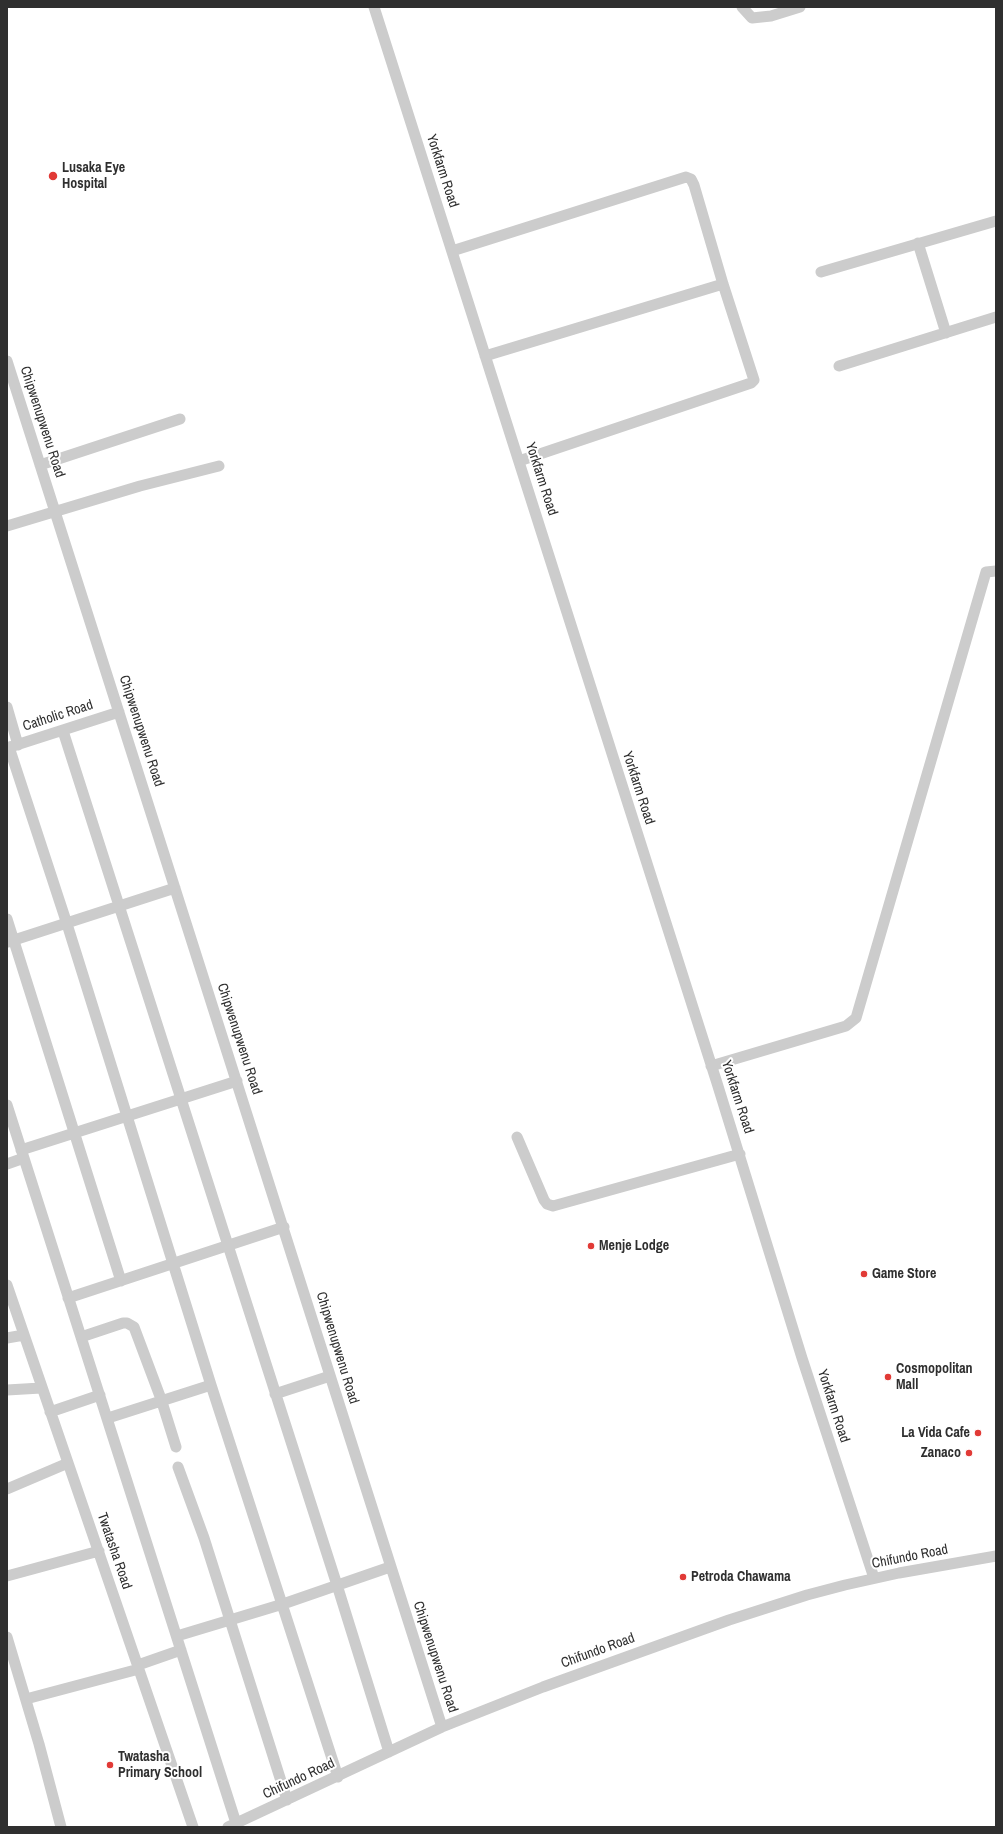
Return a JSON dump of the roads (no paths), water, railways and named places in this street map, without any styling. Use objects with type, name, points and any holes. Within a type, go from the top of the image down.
[{"type":"street","name":"Yorkfarm Road","points":[[374,7],[740,1154],[803,1363],[874,1578]]},
{"type":"street","points":[[742,7],[752,18],[771,16],[800,7]]},
{"type":"street","points":[[452,251],[686,176],[691,179],[694,185],[723,284],[754,380],[751,383],[519,461]]},
{"type":"street","points":[[821,272],[996,221]]},
{"type":"street","points":[[918,243],[946,333]]},
{"type":"street","points":[[485,356],[723,284]]},
{"type":"street","points":[[839,366],[996,317]]},
{"type":"street","name":"Chipwenupwenu Road","points":[[7,361],[442,1727]]},
{"type":"street","points":[[40,466],[180,419]]},
{"type":"street","points":[[7,526],[140,486],[219,466]]},
{"type":"street","points":[[711,1066],[846,1026],[856,1018],[986,572],[996,570]]},
{"type":"street","points":[[7,707],[11,747],[212,1385],[338,1777]]},
{"type":"street","name":"Catholic Road","points":[[11,747],[119,712]]},
{"type":"street","points":[[63,731],[120,906],[226,1245],[337,1585],[388,1752]]},
{"type":"street","points":[[10,941],[68,924],[175,888]]},
{"type":"street","points":[[7,919],[10,941],[74,1133],[121,1281]]},
{"type":"street","points":[[7,1164],[22,1154],[74,1133],[237,1081]]},
{"type":"street","points":[[7,1105],[177,1636],[232,1825]]},
{"type":"street","points":[[517,1137],[544,1200],[547,1204],[554,1206],[740,1154]]},
{"type":"street","points":[[68,1298],[284,1227]]},
{"type":"street","name":"Twatasha Road","points":[[7,1285],[41,1388],[99,1551],[193,1827]]},
{"type":"street","points":[[81,1337],[123,1323],[131,1324],[136,1330],[161,1399],[176,1447]]},
{"type":"street","points":[[7,1338],[24,1335]]},
{"type":"street","points":[[275,1394],[330,1376]]},
{"type":"street","points":[[108,1418],[161,1399],[212,1385]]},
{"type":"street","points":[[7,1390],[41,1388]]},
{"type":"street","points":[[50,1412],[100,1395]]},
{"type":"street","points":[[7,1489],[68,1463]]},
{"type":"street","points":[[178,1467],[200,1525],[287,1800]]},
{"type":"street","points":[[7,1576],[99,1551]]},
{"type":"street","name":"Chifundo Road","points":[[232,1825],[338,1777],[442,1727],[543,1687],[730,1620],[807,1595],[874,1578],[996,1556]]},
{"type":"street","points":[[177,1636],[283,1604],[390,1567]]},
{"type":"street","points":[[7,1637],[14,1667],[26,1699],[61,1827]]},
{"type":"street","points":[[26,1699],[138,1667],[181,1650]]},
{"type":"place","name":"Lusaka Eye Hospital","points":[[53,176]]},
{"type":"place","name":"Menje Lodge","points":[[591,1246]]},
{"type":"place","name":"Game Store","points":[[864,1274]]},
{"type":"place","name":"Cosmopolitan Mall","points":[[888,1377]]},
{"type":"place","name":"La Vida Cafe","points":[[978,1433]]},
{"type":"place","name":"Zanaco","points":[[969,1453]]},
{"type":"place","name":"Petroda Chawama","points":[[683,1577]]},
{"type":"place","name":"Twatasha Primary School","points":[[110,1765]]}]
